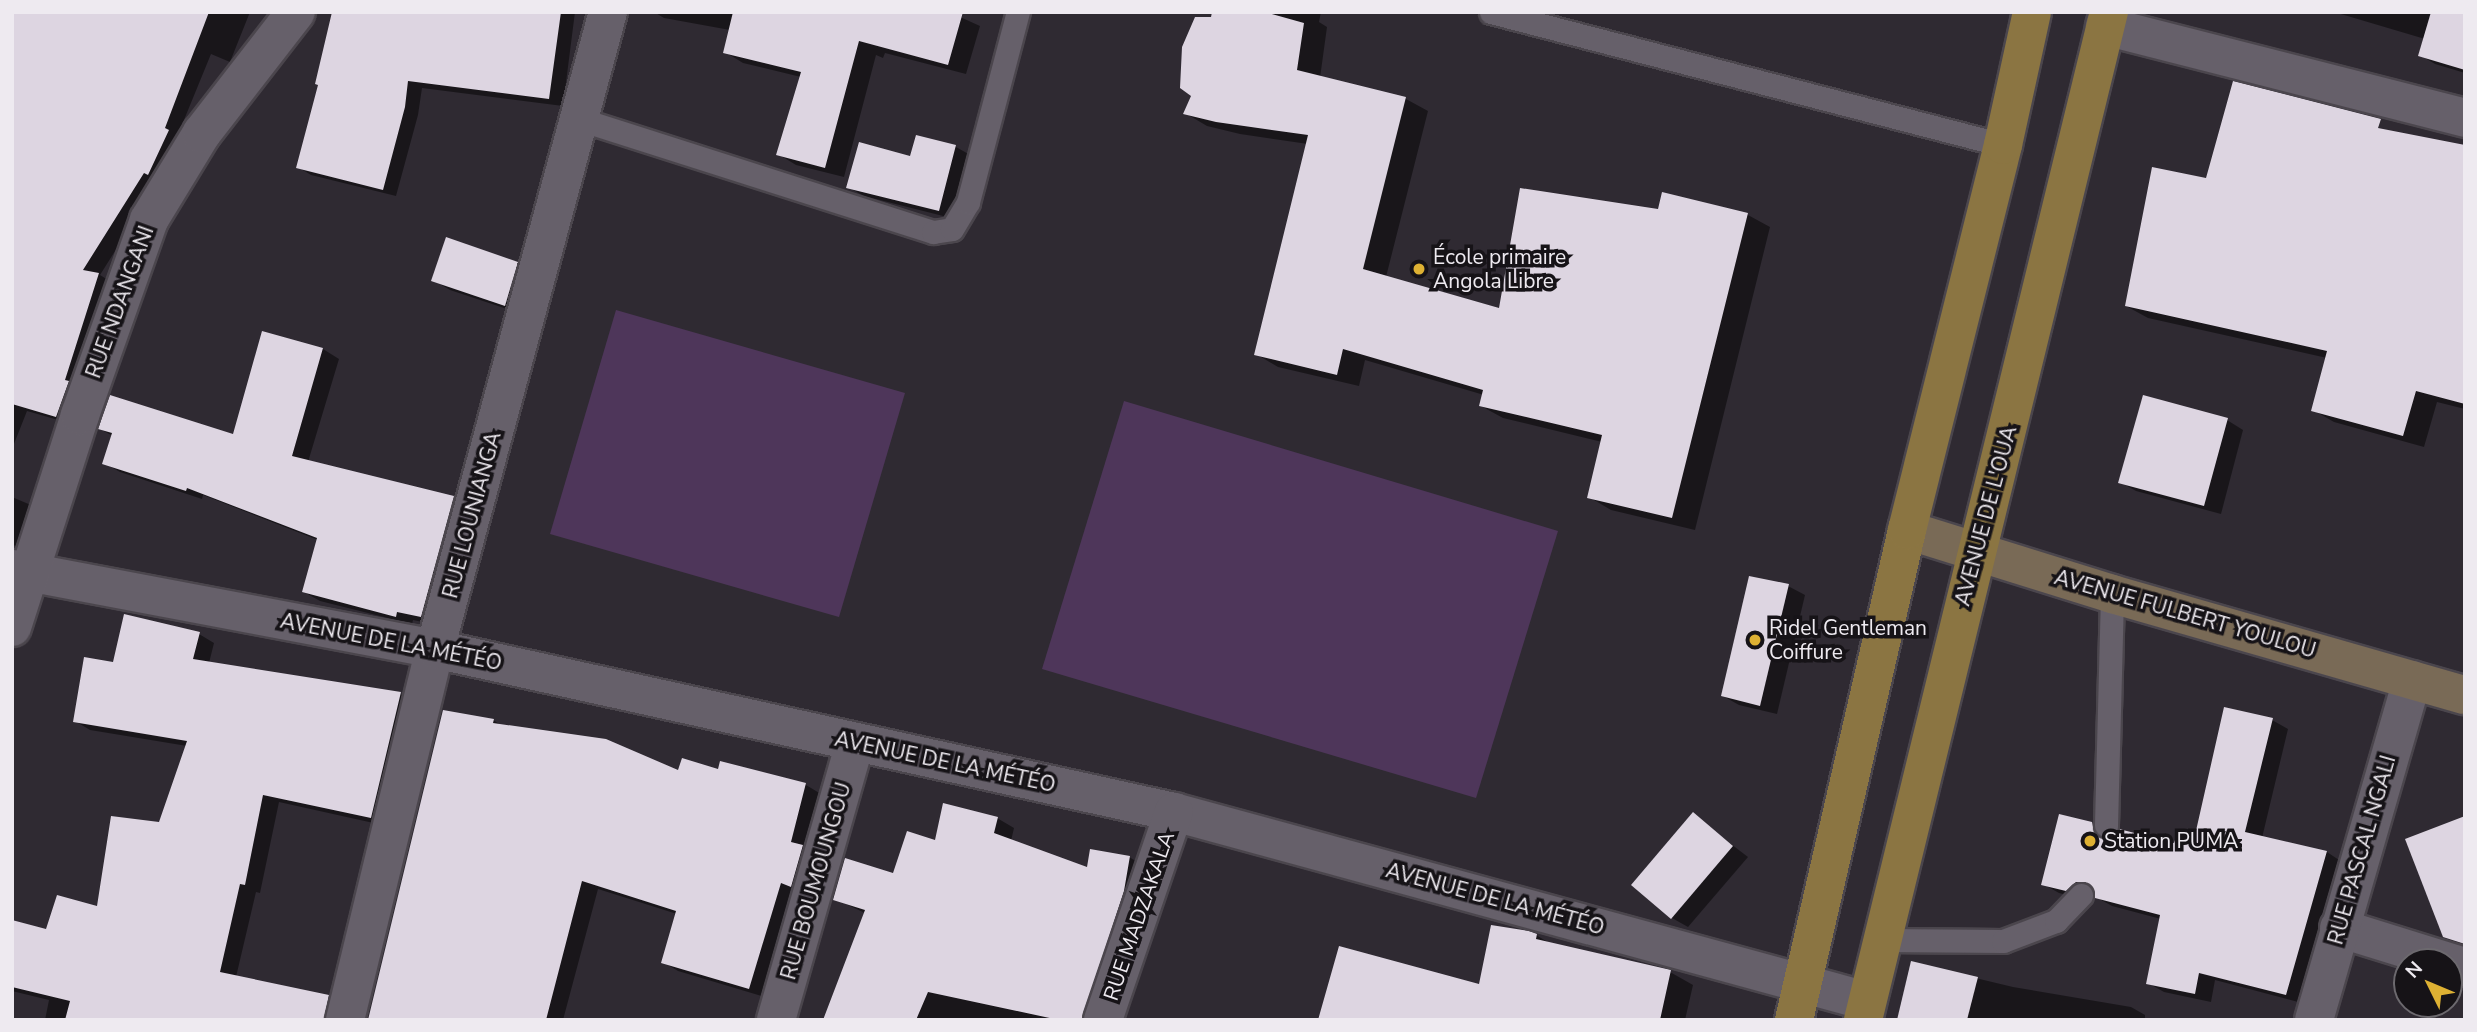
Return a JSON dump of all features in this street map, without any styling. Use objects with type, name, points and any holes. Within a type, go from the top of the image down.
[{"type":"main road","points":[[1794,1020],[1907,530],[2003,145],[2032,12]]},
{"type":"main road","name":"AVENUE DE L'OUA","points":[[1865,1010],[1884,940],[1975,550],[2011,421],[2107,19]]},
{"type":"main road","name":"AVENUE FULBERT YOULOU","points":[[1907,530],[2112,594],[2465,695]]},
{"type":"street","name":"RUE NDANGANI","points":[[12,627],[21,570],[80,415],[149,220],[202,133],[296,12]]},
{"type":"street","name":"RUE LOUNIANGA","points":[[345,1020],[435,649],[608,12]]},
{"type":"street","points":[[2107,19],[2465,118]]},
{"type":"street","name":"AVENUE DE LA MÉTÉO","points":[[21,570],[435,649],[1174,812],[1803,983],[1865,1010]]},
{"type":"street","name":"RUE PASCAL NGALI","points":[[2314,1020],[2412,680]]},
{"type":"street","name":"RUE BOUMOUNGOU","points":[[776,1020],[855,742]]},
{"type":"street","name":"RUE MADZAKALA","points":[[1103,1020],[1174,812]]},
{"type":"street","points":[[2339,928],[2465,967]]},
{"type":"lane","points":[[579,119],[933,232],[952,229],[968,202],[1018,12]]},
{"type":"lane","points":[[1491,12],[2003,145]]},
{"type":"lane","points":[[2106,825],[2112,594]]},
{"type":"lane","points":[[1884,940],[2003,941],[2056,921],[2081,895]]},
{"type":"shaded area","points":[[616,310],[905,393],[839,617],[550,534]]},
{"type":"shaded area","points":[[1124,401],[1558,531],[1476,798],[1042,669]]},
{"type":"building","points":[[12,12],[209,12],[165,128],[169,130],[148,175],[144,173],[83,270],[99,273],[65,380],[69,381],[56,417],[12,404]]},
{"type":"building","points":[[332,12],[561,12],[549,99],[408,81],[405,107],[383,190],[296,168],[318,85],[315,84]]},
{"type":"building","points":[[733,12],[963,12],[948,65],[859,41],[825,168],[776,155],[801,72],[723,53]]},
{"type":"building","points":[[1212,12],[1265,12],[1304,23],[1297,70],[1406,97],[1363,269],[1499,308],[1520,188],[1658,209],[1662,192],[1748,213],[1672,518],[1587,498],[1602,435],[1479,406],[1483,390],[1343,349],[1337,375],[1254,355],[1308,135],[1216,122],[1183,114],[1191,96],[1180,88],[1182,47],[1195,17],[1211,17]]},
{"type":"building","points":[[2431,12],[2465,12],[2465,70],[2418,56]]},
{"type":"building","points":[[2233,81],[2381,119],[2378,128],[2465,145],[2465,404],[2416,391],[2403,436],[2311,411],[2327,351],[2125,306],[2152,167],[2206,178]]},
{"type":"building","points":[[916,135],[956,145],[939,211],[846,188],[859,142],[910,156]]},
{"type":"building","points":[[446,237],[518,262],[505,306],[431,281]]},
{"type":"building","points":[[262,331],[323,348],[292,456],[454,496],[421,617],[397,612],[396,617],[302,592],[317,538],[187,488],[186,491],[102,464],[112,433],[98,429],[110,395],[233,434]]},
{"type":"building","points":[[2143,395],[2228,418],[2204,506],[2118,483]]},
{"type":"building","name":"Ridel Gentleman Coiffure","points":[[1749,576],[1789,584],[1760,706],[1721,696]]},
{"type":"building","points":[[124,614],[200,632],[193,659],[401,692],[371,818],[263,795],[245,885],[240,884],[220,972],[329,995],[324,1020],[65,1020],[70,1001],[12,987],[12,920],[46,929],[57,895],[97,906],[111,816],[159,822],[187,741],[73,722],[84,657],[113,662]]},
{"type":"building","points":[[2224,707],[2273,718],[2245,832],[2327,851],[2286,995],[2199,973],[2195,994],[2146,984],[2160,915],[2095,898],[2094,890],[2085,882],[2076,882],[2066,891],[2041,885],[2059,814],[2092,822],[2094,832],[2105,839],[2113,837],[2119,829],[2174,843],[2175,840],[2193,844]]},
{"type":"building","points":[[443,710],[494,719],[493,723],[606,739],[678,770],[682,758],[718,769],[720,761],[806,783],[791,842],[803,845],[791,887],[781,883],[749,989],[661,963],[676,911],[582,881],[546,1020],[368,1020]]},
{"type":"building","points":[[943,803],[998,817],[994,833],[1087,867],[1090,849],[1130,856],[1124,891],[1082,1020],[1059,1020],[928,992],[916,1020],[823,1020],[865,910],[833,900],[845,858],[893,873],[907,831],[935,840]]},
{"type":"building","points":[[1693,812],[1733,846],[1671,919],[1631,885]]},
{"type":"building","points":[[2465,816],[2465,944],[2443,937],[2405,839]]},
{"type":"building","points":[[1491,925],[1529,931],[1537,934],[1536,939],[1671,970],[1660,1020],[1318,1020],[1339,946],[1479,984]]},
{"type":"building","points":[[1911,961],[1978,977],[1967,1020],[1897,1020]]},
{"type":"place","name":"École primaire Angola Libre","points":[[1419,269]]},
{"type":"place","name":"Ridel Gentleman Coiffure","points":[[1755,640]]},
{"type":"place","name":"Station PUMA","points":[[2090,841]]}]
